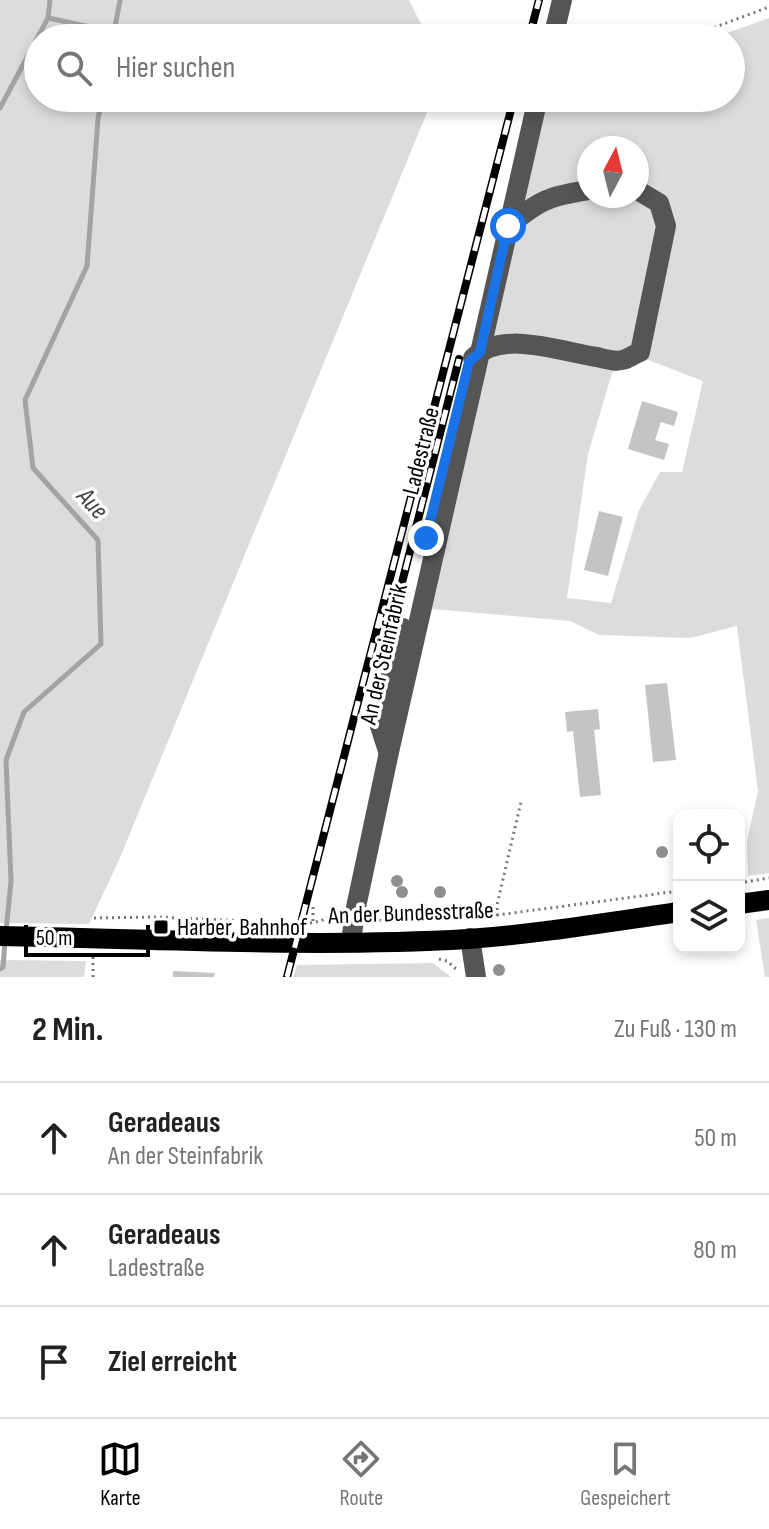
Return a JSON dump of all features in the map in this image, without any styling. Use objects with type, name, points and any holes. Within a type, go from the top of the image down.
[{"type":"main road","points":[[745,903],[769,900]]},
{"type":"main road","name":"An der Bundesstraße","points":[[0,936],[297,942],[470,938],[673,913]]},
{"type":"street","points":[[556,24],[562,0]]},
{"type":"street","name":"An der Steinfabrik","points":[[351,942],[389,752],[535,112]]},
{"type":"street","points":[[508,226],[532,206],[554,195],[577,192]]},
{"type":"street","points":[[480,352],[504,344],[541,345],[620,361],[640,352],[666,226],[659,203],[649,197]]},
{"type":"street","points":[[470,938],[476,977]]},
{"type":"path","points":[[723,24],[769,7]]},
{"type":"path","points":[[497,915],[521,802]]},
{"type":"path","points":[[745,882],[769,878]]},
{"type":"path","points":[[364,916],[388,922],[497,915],[673,892]]},
{"type":"path","points":[[313,907],[313,923]]},
{"type":"path","points":[[307,924],[321,921],[338,911]]},
{"type":"path","points":[[93,918],[272,922]]},
{"type":"path","points":[[93,954],[93,977]]},
{"type":"shaded area","points":[[0,0],[409,0],[421,24],[24,24],[24,112],[427,112],[119,860],[89,924],[0,923]]},
{"type":"shaded area","points":[[769,18],[769,873],[748,876],[747,841],[758,791],[737,626],[690,638],[599,635],[570,621],[432,609],[545,112],[745,112],[745,27]],"holes":[[[643,358],[703,381],[682,472],[660,472],[639,510],[611,603],[567,598],[588,454],[612,373]]]},
{"type":"shaded area","points":[[769,918],[769,977],[765,977],[756,920]]},
{"type":"shaded area","points":[[0,960],[86,961],[84,977],[0,977]]},
{"type":"shaded area","points":[[433,963],[451,977],[293,977],[297,965]]},
{"type":"building","points":[[642,401],[678,412],[674,426],[661,422],[655,440],[669,444],[664,460],[628,449]]},
{"type":"building","points":[[599,511],[623,517],[608,576],[584,570]]},
{"type":"building","points":[[667,683],[676,760],[653,762],[645,685]]},
{"type":"building","points":[[598,709],[600,729],[594,730],[601,795],[580,797],[573,731],[567,732],[565,712]]},
{"type":"building","points":[[173,971],[215,973],[214,977],[173,977]]},
{"type":"waterway","points":[[45,24],[50,0]]},
{"type":"waterway","points":[[116,24],[120,0]]},
{"type":"waterway","points":[[48,18],[76,24]]},
{"type":"waterway","points":[[0,108],[24,63]]},
{"type":"waterway","name":"Aue","points":[[6,931],[11,881],[6,760],[24,712],[101,644],[98,540],[33,468],[25,400],[87,266],[99,112]]},
{"type":"waterway","name":"Aue","points":[[0,969],[3,967],[5,941]]},
{"type":"railway","points":[[533,24],[539,0]]},
{"type":"railway","points":[[287,977],[510,112]]},
{"type":"railway","points":[[383,657],[459,359]]},
{"type":"place","name":"Harber, Bahnhof","points":[[161,927]]},
{"type":"route","points":[[426,538],[469,362],[480,352],[508,226]]}]
